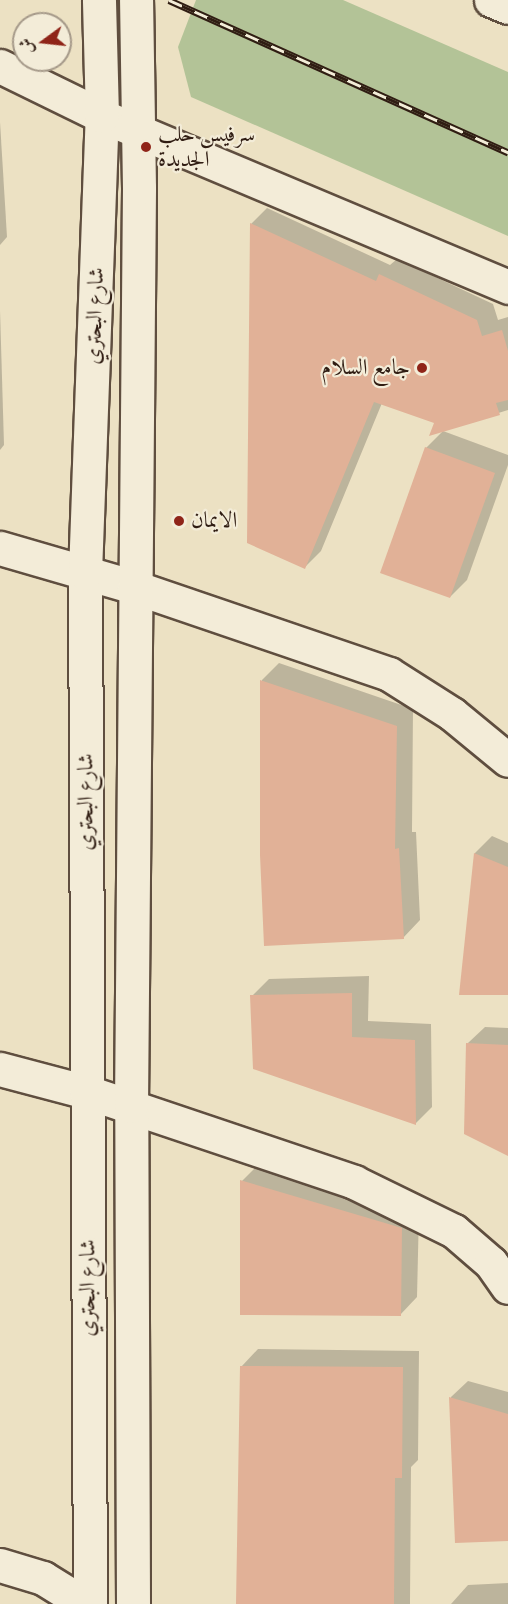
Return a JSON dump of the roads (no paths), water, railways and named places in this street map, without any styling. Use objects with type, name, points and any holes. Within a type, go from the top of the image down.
[{"type":"main road","name":"شارع البحتري","points":[[87,1604],[85,573],[102,116],[99,0]]},
{"type":"main road","points":[[133,1604],[131,1106],[139,132],[136,0]]},
{"type":"main road","points":[[491,0],[508,7]]},
{"type":"main road","points":[[0,66],[102,116],[508,287]]},
{"type":"main road","points":[[0,549],[134,587],[389,674],[452,714],[508,760]]},
{"type":"main road","points":[[0,1069],[131,1106],[354,1182],[434,1219],[474,1246],[508,1287]]},
{"type":"main road","points":[[0,1565],[42,1578],[87,1604]]},
{"type":"railway","points":[[169,0],[508,152]]},
{"type":"place","name":"سرفيس حلب الجديدة","points":[[146,147]]},
{"type":"place","name":"جامع السلام","points":[[422,368]]},
{"type":"place","name":"الايمان","points":[[179,521]]}]
